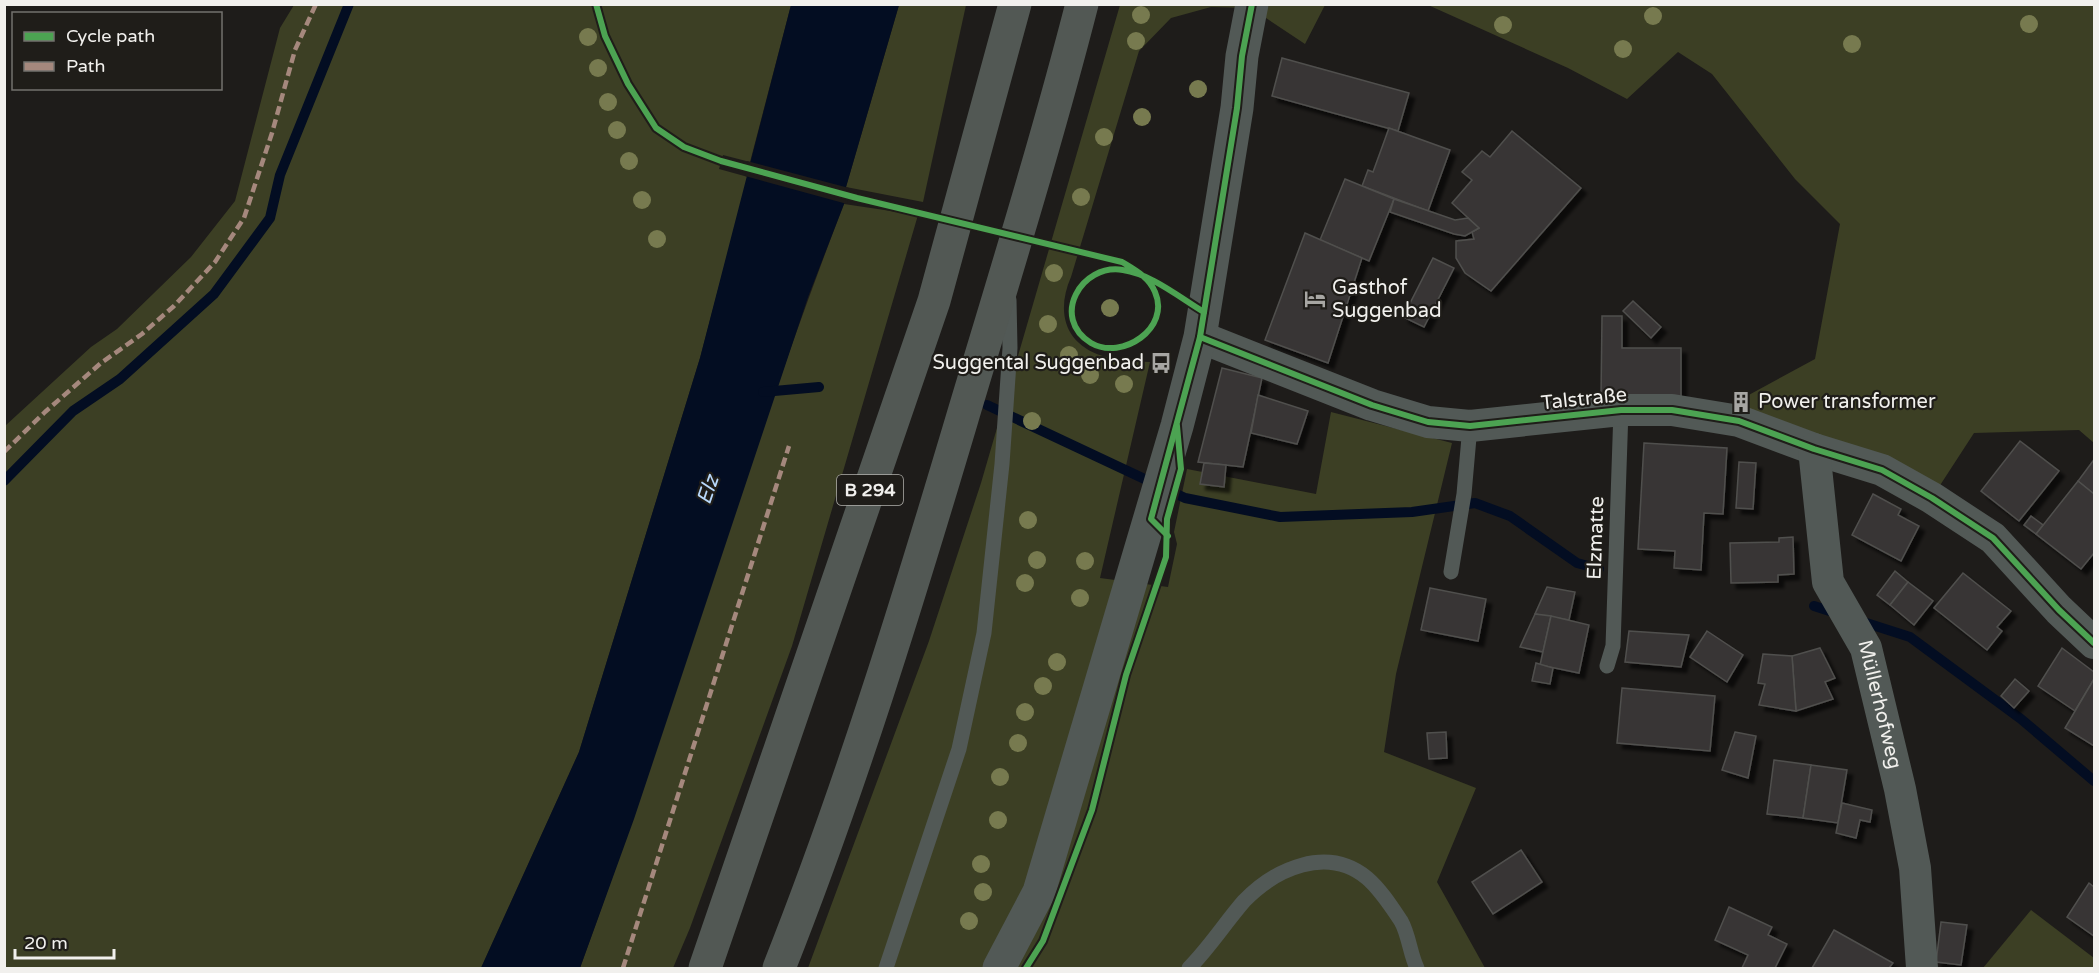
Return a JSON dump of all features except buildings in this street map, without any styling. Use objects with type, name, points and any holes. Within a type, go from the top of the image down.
[{"type":"highway","name":"B 294","points":[[705,969],[934,301],[1015,4]]},
{"type":"highway","points":[[779,969],[807,896],[908,599],[1009,264],[1082,4]]},
{"type":"street","points":[[999,969],[1038,892],[1167,464],[1200,337],[1237,108],[1242,56],[1252,4]]},
{"type":"street","name":"Talstraße","points":[[1200,337],[1372,405],[1428,422],[1470,426],[1621,410],[1672,410],[1739,420],[1814,449],[1882,470],[1932,498],[1993,538],[2059,610],[2094,643]]},
{"type":"street","name":"Müllerhofweg","points":[[1814,449],[1828,582],[1866,648],[1900,789],[1915,868],[1922,969]]},
{"type":"lane","points":[[886,969],[958,749],[984,633],[1002,464],[1010,348],[1009,264]]},
{"type":"lane","name":"Elzmatte","points":[[1607,666],[1613,646],[1621,410]]},
{"type":"lane","points":[[1451,572],[1461,513],[1470,426]]},
{"type":"lane","points":[[1189,969],[1254,893],[1278,873],[1319,861],[1343,866],[1365,876],[1379,890],[1402,923],[1417,969]]},
{"type":"green space","points":[[294,5],[791,5],[750,162],[723,155],[719,169],[748,177],[700,358],[579,752],[481,968],[5,968],[5,426],[91,347],[117,329],[191,257],[235,201],[280,28]]},
{"type":"green space","points":[[899,5],[966,5],[923,202],[846,187]]},
{"type":"green space","points":[[1120,5],[1325,5],[1305,44],[1251,8],[1211,7],[1171,18],[1139,51],[1064,302],[1064,314],[1072,335],[1090,351],[1108,358],[1150,362],[1100,578],[1168,587],[1177,544],[1174,532],[1187,469],[1316,494],[1331,412],[1452,443],[1396,674],[1384,752],[1476,788],[1437,882],[1485,968],[808,968],[929,641],[981,483]]},
{"type":"green space","points":[[1428,5],[2094,5],[2094,443],[2079,430],[1974,433],[1935,493],[1734,403],[1815,359],[1840,224],[1795,179],[1712,74],[1678,52],[1627,99],[1568,68]]},
{"type":"green space","points":[[844,204],[918,215],[792,646],[690,928],[673,968],[580,968],[742,489]]},
{"type":"green space","points":[[2031,910],[2094,958],[2094,968],[1983,968]]},
{"type":"water","name":"Elz","points":[[791,5],[899,5],[846,187],[844,204],[808,297],[634,819],[580,968],[481,968],[579,752],[700,358]]},
{"type":"pier","points":[[747,161],[849,188],[847,204],[745,176]]},
{"type":"waterway","points":[[4,481],[73,411],[120,379],[214,294],[270,218],[280,175],[349,4]]},
{"type":"waterway","points":[[763,392],[819,387]]},
{"type":"waterway","points":[[987,405],[1185,498],[1280,517],[1412,512],[1475,503],[1510,516],[1577,563],[1599,569]]},
{"type":"waterway","points":[[1814,606],[1839,614]]},
{"type":"waterway","points":[[1857,620],[1910,637],[2021,719],[2094,781]]},
{"type":"marked path","points":[[4,452],[101,363],[142,334],[174,306],[215,262],[244,218],[272,133],[295,50],[316,4]]},
{"type":"marked path","points":[[623,968],[789,446]]},
{"type":"cycle path","points":[[596,4],[605,36],[628,84],[656,128],[684,147],[721,161],[857,198],[1122,262],[1141,274],[1145,278],[1149,282],[1155,292],[1158,305],[1156,318],[1141,338],[1116,348],[1103,347],[1091,343],[1079,332],[1073,320],[1072,307],[1076,294],[1084,283],[1108,270],[1123,270],[1133,272],[1144,276],[1204,312]]},
{"type":"cycle path","points":[[1168,536],[1151,519],[1200,337],[1237,108],[1242,56],[1252,4]]},
{"type":"cycle path","points":[[1200,337],[1372,405],[1428,422],[1470,426],[1621,410],[1672,410],[1739,421],[1814,449],[1882,470],[1932,498],[1993,538],[2059,610],[2094,643]]},
{"type":"cycle path","points":[[1026,968],[1043,941],[1092,810],[1126,675],[1166,557],[1167,519],[1181,469],[1177,426]]},
{"type":"place","name":"Gasthof Suggenbad","points":[[1315,299]]},
{"type":"place","name":"Suggental Suggenbad","points":[[1161,363]]},
{"type":"place","name":"Power transformer","points":[[1741,402]]}]
